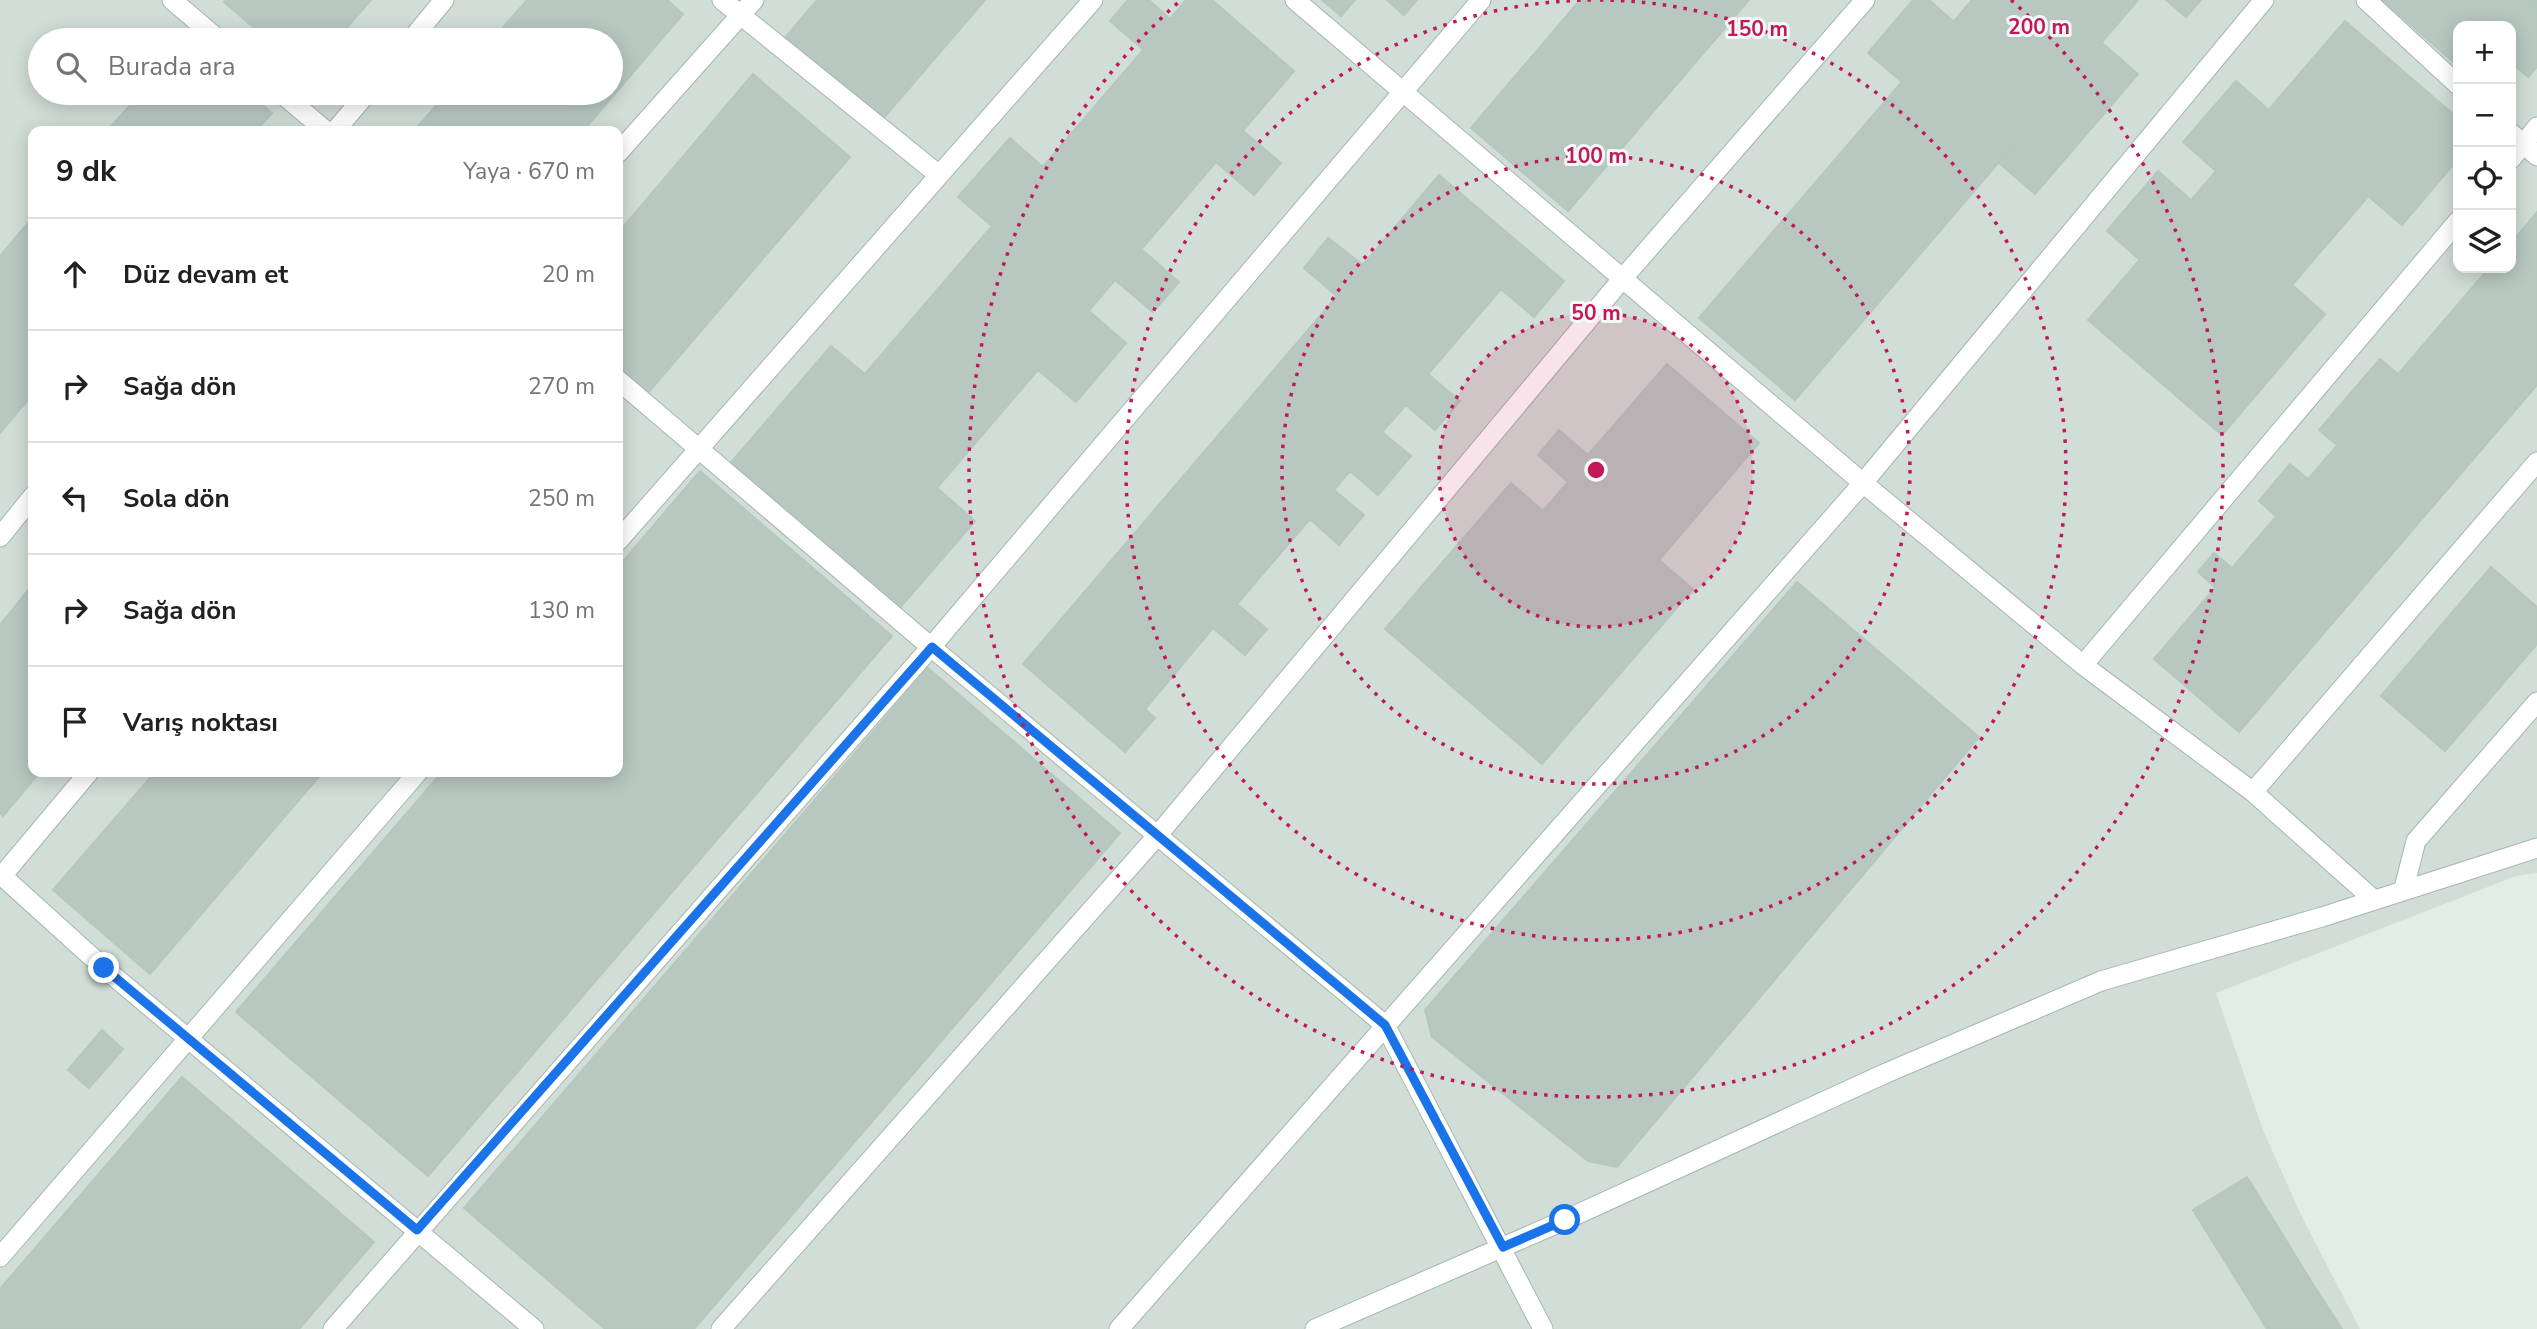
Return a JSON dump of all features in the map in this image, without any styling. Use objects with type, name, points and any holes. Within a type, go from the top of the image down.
[{"type":"street","points":[[172,0],[205,28]]},
{"type":"street","points":[[421,28],[444,0]]},
{"type":"street","points":[[722,0],[939,175]]},
{"type":"street","points":[[623,147],[754,0]]},
{"type":"street","points":[[623,535],[1093,0]]},
{"type":"street","points":[[1295,0],[1863,482],[2084,665],[2253,792],[2373,899]]},
{"type":"street","points":[[333,1329],[417,1230],[932,647],[1481,0]]},
{"type":"street","points":[[721,1329],[1157,836],[1623,278],[1865,0]]},
{"type":"street","points":[[1119,1329],[1863,482],[2264,0]]},
{"type":"street","points":[[2366,0],[2457,84]]},
{"type":"street","points":[[295,105],[320,126]]},
{"type":"street","points":[[339,126],[357,105]]},
{"type":"street","points":[[2520,148],[2537,127]]},
{"type":"street","points":[[2084,665],[2453,227]]},
{"type":"street","points":[[623,384],[932,647],[1385,1025],[1503,1247],[1543,1329]]},
{"type":"street","points":[[2253,792],[2537,462]]},
{"type":"street","points":[[0,537],[28,502]]},
{"type":"street","points":[[2404,888],[2416,841],[2537,702]]},
{"type":"street","points":[[85,777],[1,875],[188,1038],[534,1329]]},
{"type":"street","points":[[0,1257],[414,777]]},
{"type":"street","points":[[1315,1329],[1503,1247],[1884,1073],[2101,981],[2537,848]]},
{"type":"shaded area","points":[[0,0],[2537,0],[2537,873],[2516,876],[2216,993],[2263,1130],[2301,1215],[2360,1329],[0,1329]]},
{"type":"building","points":[[371,0],[346,28],[254,28],[224,2]]},
{"type":"building","points":[[527,0],[667,0],[683,14],[623,84],[623,28],[502,28]]},
{"type":"building","points":[[817,0],[985,0],[881,121],[785,38]]},
{"type":"building","points":[[1128,0],[1149,0],[1170,19],[1144,50],[1110,21]]},
{"type":"building","points":[[1186,0],[1212,0],[1294,71],[859,579],[761,495]]},
{"type":"building","points":[[1322,0],[1355,0],[1341,16]]},
{"type":"building","points":[[1387,0],[1417,0],[1404,15]]},
{"type":"building","points":[[1580,0],[1749,0],[1568,211],[1471,128]]},
{"type":"building","points":[[1913,0],[1929,0],[1954,22],[1902,82],[1868,53]]},
{"type":"building","points":[[1972,0],[2138,0],[1795,400],[1699,318]]},
{"type":"building","points":[[2166,0],[2201,0],[2186,17]]},
{"type":"building","points":[[2382,0],[2536,0],[2516,24],[2516,21],[2453,21],[2453,62]]},
{"type":"building","points":[[2537,0],[2537,67],[2528,77],[2516,66],[2516,24]]},
{"type":"building","points":[[2345,21],[2445,107],[2188,406],[2088,320]]},
{"type":"building","points":[[2102,43],[2138,74],[2035,194],[1999,163]]},
{"type":"building","points":[[753,74],[850,157],[647,394],[623,373],[623,227]]},
{"type":"building","points":[[2236,81],[2269,110],[2216,171],[2183,142]]},
{"type":"building","points":[[130,105],[262,105],[272,113],[260,126],[111,126]]},
{"type":"building","points":[[437,105],[605,105],[587,126],[418,126]]},
{"type":"building","points":[[2445,107],[2453,114],[2453,165],[2402,225],[2368,196]]},
{"type":"building","points":[[1243,131],[1281,163],[1254,195],[1216,162]]},
{"type":"building","points":[[1010,138],[1043,167],[992,226],[958,197]]},
{"type":"building","points":[[2158,171],[2191,200],[2140,260],[2107,231]]},
{"type":"building","points":[[1439,175],[1564,281],[1534,317],[1501,289],[1428,374],[1460,401],[1435,430],[1406,405],[1382,432],[1411,456],[1378,495],[1350,471],[1334,490],[1364,515],[1339,545],[1310,519],[1237,604],[1267,629],[1245,655],[1213,628],[1145,709],[1155,718],[1125,752],[1023,664],[1337,296],[1304,268],[1328,238],[1363,265]]},
{"type":"building","points":[[2537,212],[2537,385],[2239,732],[2154,659],[2485,273],[2516,273],[2516,237]]},
{"type":"building","points":[[28,223],[28,400],[0,433],[0,256]]},
{"type":"building","points":[[1141,249],[1179,282],[1153,312],[1115,280]]},
{"type":"building","points":[[2292,285],[2325,314],[2222,435],[2188,406]]},
{"type":"building","points":[[1089,311],[1126,343],[1076,402],[1038,370]]},
{"type":"building","points":[[831,346],[865,374],[761,495],[728,466]]},
{"type":"building","points":[[2380,359],[2398,374],[2337,445],[2319,430]]},
{"type":"building","points":[[1667,364],[1759,443],[1659,560],[1693,589],[1542,764],[1385,629],[1511,483],[1543,511],[1568,482],[1538,455],[1559,430],[1588,455]]},
{"type":"building","points":[[2290,464],[2308,479],[2276,516],[2259,501]]},
{"type":"building","points":[[700,471],[892,636],[428,1176],[236,1012],[438,777],[623,777],[623,561]]},
{"type":"building","points":[[937,488],[975,521],[897,611],[859,579]]},
{"type":"building","points":[[2214,553],[2232,568],[2215,587],[2198,572]]},
{"type":"building","points":[[2491,567],[2537,607],[2537,644],[2445,751],[2381,696]]},
{"type":"building","points":[[1797,582],[1979,737],[1617,1167],[1588,1161],[1432,1037],[1425,1010]]},
{"type":"building","points":[[28,590],[28,777],[36,777],[3,816],[0,813],[0,625]]},
{"type":"building","points":[[928,668],[1120,833],[694,1329],[605,1329],[464,1208]]},
{"type":"building","points":[[151,777],[319,777],[150,974],[53,890]]},
{"type":"building","points":[[102,1030],[123,1049],[89,1088],[68,1070]]},
{"type":"building","points":[[182,1077],[374,1242],[299,1329],[0,1329],[0,1289]]},
{"type":"building","points":[[2247,1177],[2314,1286],[2261,1319],[2193,1210]]},
{"type":"building","points":[[2314,1286],[2342,1329],[2267,1329],[2261,1319]]},
{"type":"route","points":[[104,968],[417,1230],[932,647],[1385,1025],[1503,1247],[1565,1220]]}]
